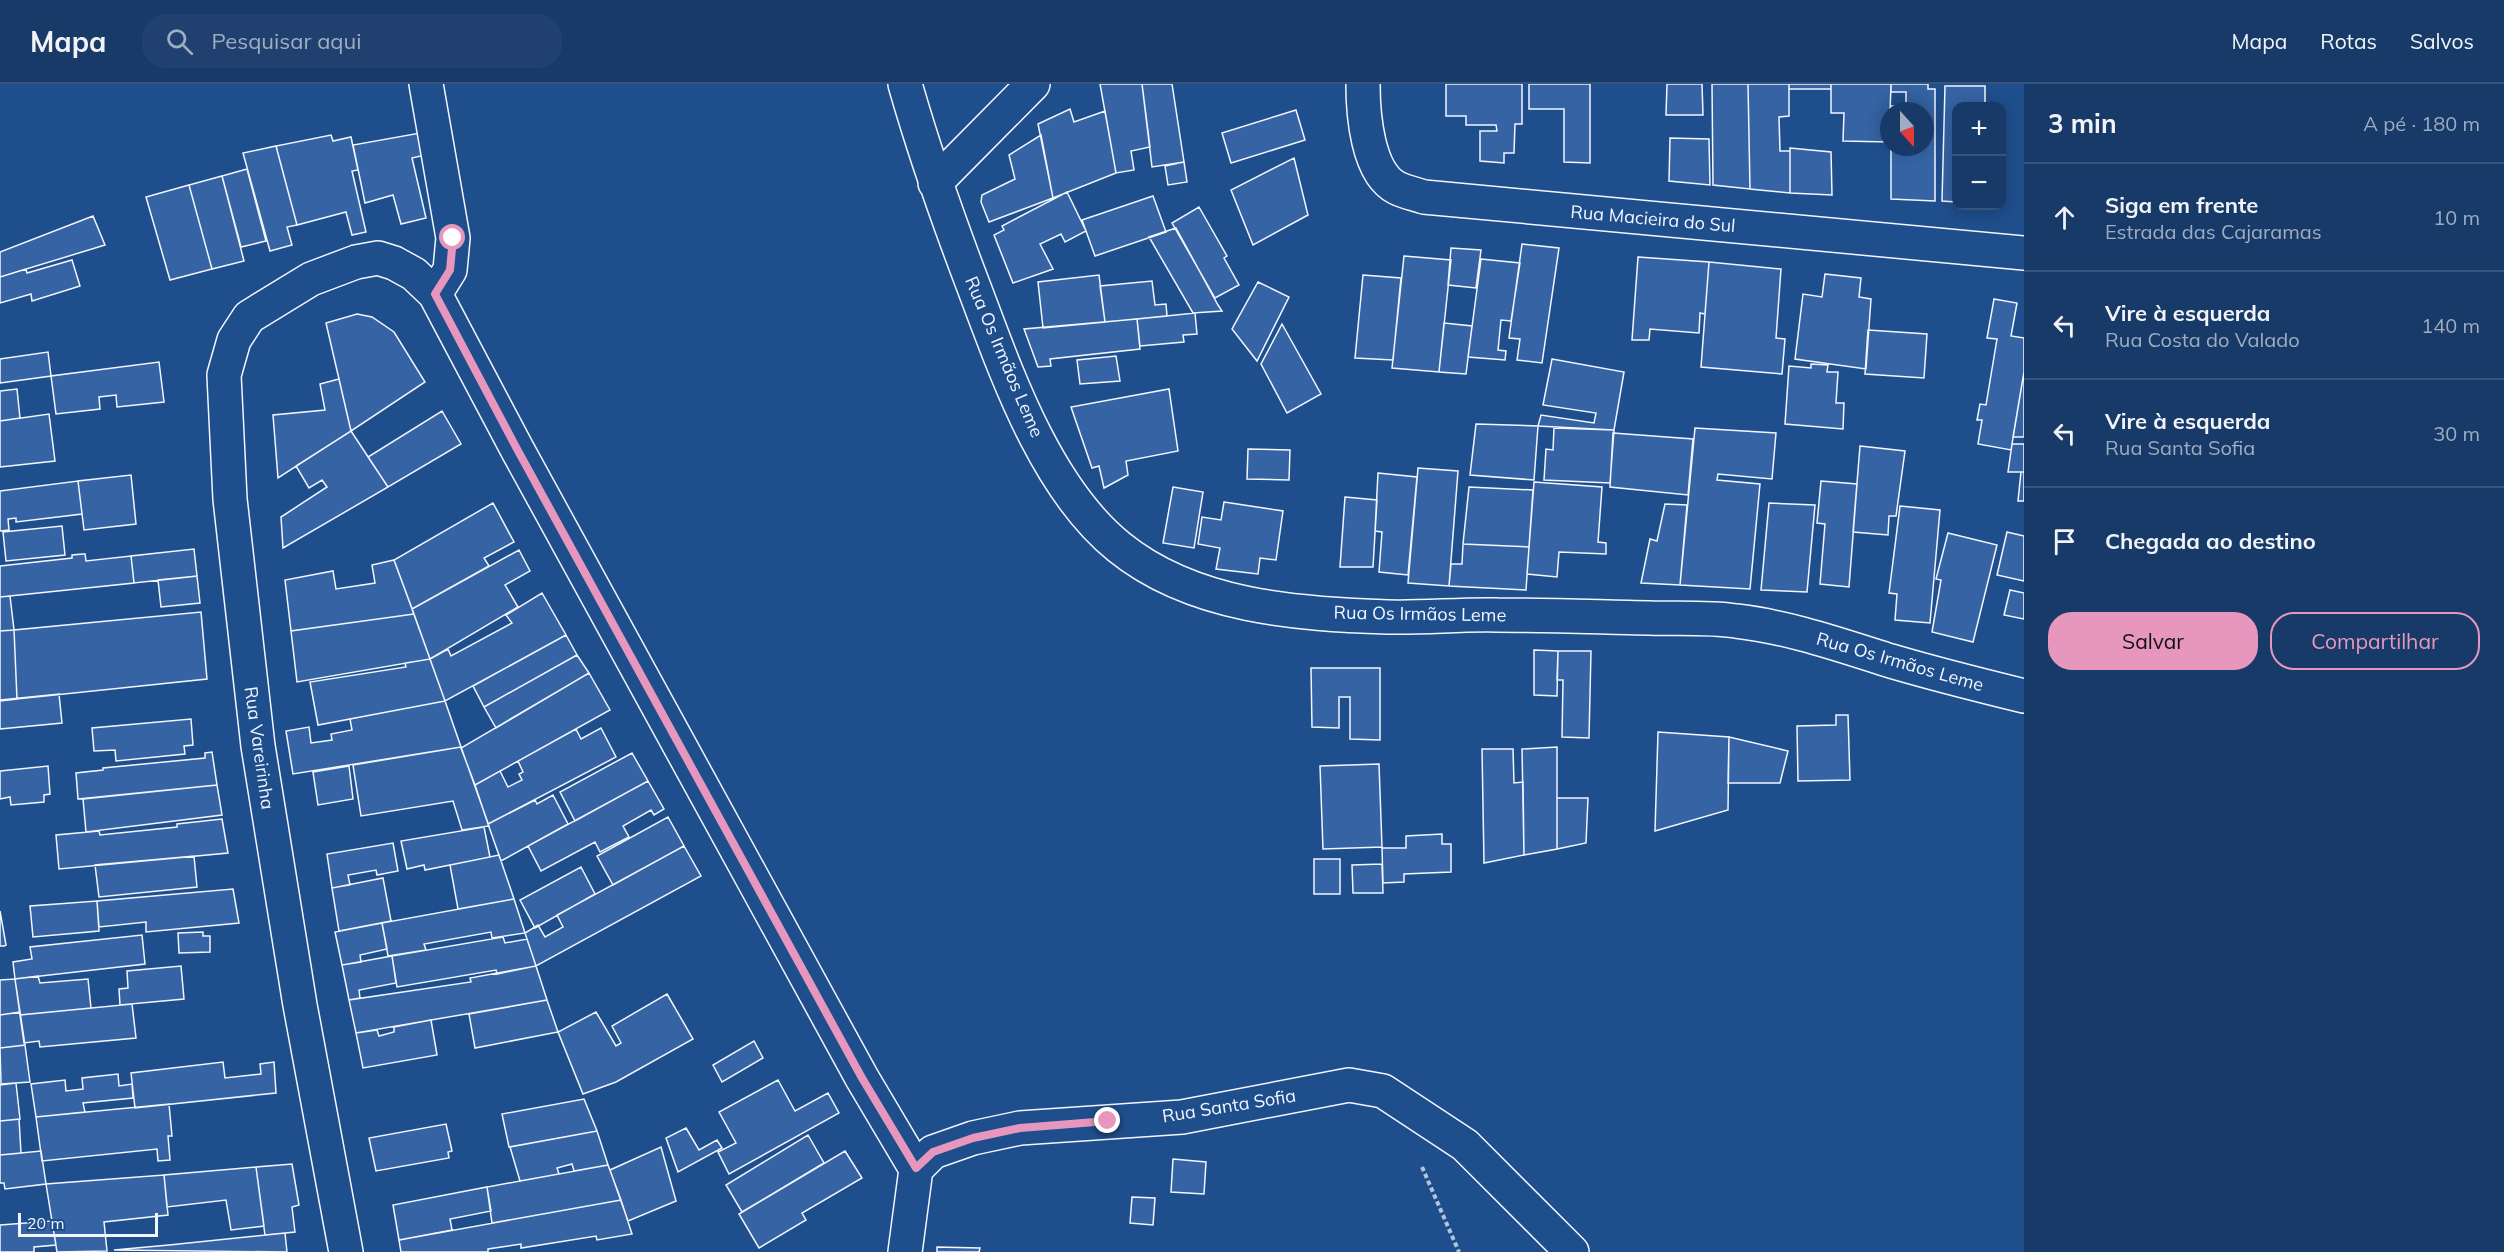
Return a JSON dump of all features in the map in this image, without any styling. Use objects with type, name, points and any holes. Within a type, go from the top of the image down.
[{"type":"street","points":[[426,84],[453,238],[450,270],[435,294]]},
{"type":"street","name":"Rua Os Irmãos Leme","points":[[905,84],[935,183],[1001,358],[1037,437],[1074,501],[1119,547],[1194,590],[1255,606],[1389,617],[1495,615],[1733,620],[1799,633],[1920,669],[2024,696]]},
{"type":"street","points":[[935,183],[1034,84]]},
{"type":"street","name":"Rua Macieira do Sul","points":[[1363,84],[1363,109],[1370,147],[1379,169],[1395,188],[1424,197],[2024,253]]},
{"type":"street","name":"Rua Vareirinha","points":[[346,1252],[298,994],[258,746],[230,499],[224,375],[234,340],[249,317],[311,279],[356,262],[378,258],[394,263],[414,274],[435,294],[517,449],[862,1078],[916,1168]]},
{"type":"street","name":"Rua Santa Sofia","points":[[916,1168],[933,1152],[973,1138],[1020,1128],[1182,1117],[1349,1085],[1383,1090],[1465,1145],[1572,1252]]},
{"type":"street","points":[[905,1252],[916,1168]]},
{"type":"building","points":[[1100,84],[1142,84],[1150,147],[1131,151],[1134,170],[1116,173]]},
{"type":"building","points":[[1142,84],[1172,84],[1184,162],[1152,167]]},
{"type":"building","points":[[1446,84],[1522,84],[1522,124],[1515,124],[1514,153],[1504,153],[1504,163],[1480,161],[1480,131],[1497,131],[1496,125],[1466,125],[1466,116],[1446,116]]},
{"type":"building","points":[[1529,84],[1590,84],[1590,163],[1564,162],[1564,109],[1529,109]]},
{"type":"building","points":[[1667,84],[1702,84],[1703,115],[1666,115]]},
{"type":"building","points":[[1712,84],[1748,84],[1750,189],[1713,185]]},
{"type":"building","points":[[1748,84],[1789,84],[1789,116],[1779,117],[1780,151],[1790,151],[1790,193],[1750,189]]},
{"type":"building","points":[[1789,84],[1831,84],[1831,89],[1789,89]]},
{"type":"building","points":[[1831,84],[1891,84],[1890,102],[1880,102],[1880,142],[1843,141],[1844,113],[1831,113]]},
{"type":"building","points":[[1891,84],[1928,84],[1928,89],[1935,89],[1935,201],[1891,199],[1891,156],[1934,156],[1934,102],[1906,102],[1906,92],[1891,92]]},
{"type":"building","points":[[1945,86],[1985,86],[1985,102],[1952,102],[1952,202],[1942,201]]},
{"type":"building","points":[[1070,109],[1074,122],[1105,111],[1116,173],[1053,198],[1038,124]]},
{"type":"building","points":[[1296,110],[1305,140],[1231,163],[1222,133]]},
{"type":"building","points":[[420,133],[425,155],[412,158],[426,218],[401,224],[393,195],[365,203],[353,145]]},
{"type":"building","points":[[331,135],[333,141],[351,137],[358,170],[352,171],[366,232],[352,235],[346,212],[297,225],[276,146]]},
{"type":"building","points":[[1041,135],[1053,198],[989,222],[981,202],[982,195],[1015,179],[1009,155]]},
{"type":"building","points":[[1670,138],[1709,139],[1710,185],[1669,181]]},
{"type":"building","points":[[276,146],[297,225],[287,227],[292,245],[270,251],[243,153]]},
{"type":"building","points":[[1790,148],[1831,152],[1832,195],[1790,193]]},
{"type":"building","points":[[1294,158],[1308,215],[1253,245],[1231,190]]},
{"type":"building","points":[[1184,162],[1187,182],[1168,185],[1165,166]]},
{"type":"building","points":[[247,169],[266,241],[241,247],[222,176]]},
{"type":"building","points":[[222,176],[244,261],[212,269],[189,185]]},
{"type":"building","points":[[189,185],[212,269],[170,280],[146,197]]},
{"type":"building","points":[[1067,192],[1086,231],[1065,242],[1061,234],[1040,244],[1053,269],[1013,283],[994,235],[1004,230],[1002,226]]},
{"type":"building","points":[[1153,196],[1166,232],[1095,256],[1082,220]]},
{"type":"building","points":[[1199,207],[1227,256],[1224,258],[1239,285],[1215,298],[1172,223]]},
{"type":"building","points":[[93,216],[105,245],[0,277],[0,252]]},
{"type":"building","points":[[1176,228],[1222,311],[1193,313],[1149,237]]},
{"type":"building","points":[[1522,244],[1559,248],[1542,363],[1517,360],[1520,339],[1509,338]]},
{"type":"building","points":[[1451,248],[1481,250],[1476,288],[1448,285]]},
{"type":"building","points":[[1404,256],[1451,260],[1439,372],[1392,368]]},
{"type":"building","points":[[1638,257],[1709,262],[1705,314],[1700,313],[1699,333],[1650,329],[1649,340],[1632,340]]},
{"type":"building","points":[[1481,259],[1520,263],[1511,321],[1501,320],[1498,350],[1506,351],[1505,360],[1468,357]]},
{"type":"building","points":[[72,260],[80,286],[32,301],[31,294],[0,303],[0,277],[26,269],[27,273]]},
{"type":"building","points":[[1709,262],[1781,269],[1776,338],[1785,339],[1782,374],[1701,367]]},
{"type":"building","points":[[1825,274],[1861,278],[1859,297],[1871,299],[1866,369],[1795,359],[1803,294],[1822,297]]},
{"type":"building","points":[[1099,275],[1105,322],[1043,328],[1038,282]]},
{"type":"building","points":[[1363,275],[1401,278],[1393,360],[1355,358]]},
{"type":"building","points":[[1152,281],[1155,305],[1166,304],[1167,316],[1105,322],[1100,286]]},
{"type":"building","points":[[1258,282],[1289,297],[1257,361],[1232,329]]},
{"type":"building","points":[[1994,299],[2017,303],[2011,336],[2024,338],[2024,372],[2011,450],[1978,444],[1982,420],[1977,420],[1980,404],[1986,405],[1997,339],[1987,338]]},
{"type":"building","points":[[1195,313],[1197,334],[1183,335],[1184,342],[1140,346],[1137,319]]},
{"type":"building","points":[[357,314],[372,317],[394,332],[425,382],[351,431],[326,323]]},
{"type":"building","points":[[1137,319],[1140,349],[1050,359],[1051,366],[1038,367],[1024,329]]},
{"type":"building","points":[[1444,323],[1472,326],[1466,374],[1439,372]]},
{"type":"building","points":[[1282,324],[1321,394],[1287,413],[1261,364]]},
{"type":"building","points":[[1868,330],[1927,334],[1924,378],[1865,374]]},
{"type":"building","points":[[48,352],[51,376],[0,383],[0,359]]},
{"type":"building","points":[[1116,356],[1120,381],[1080,384],[1077,360]]},
{"type":"building","points":[[1552,359],[1624,372],[1614,430],[1538,426],[1541,415],[1594,423],[1596,413],[1543,405]]},
{"type":"building","points":[[159,362],[164,402],[117,407],[116,395],[99,397],[100,409],[56,414],[51,376]]},
{"type":"building","points":[[1811,364],[1828,365],[1827,372],[1838,372],[1836,403],[1844,403],[1843,429],[1785,424],[1789,366],[1811,368]]},
{"type":"building","points":[[2024,372],[2024,437],[2013,437]]},
{"type":"building","points":[[339,379],[351,431],[278,478],[273,415],[325,410],[320,384]]},
{"type":"building","points":[[17,389],[20,418],[0,421],[0,391]]},
{"type":"building","points":[[1169,389],[1178,451],[1126,461],[1128,475],[1104,488],[1099,466],[1092,468],[1071,407]]},
{"type":"building","points":[[442,411],[461,444],[388,487],[368,457]]},
{"type":"building","points":[[49,414],[55,461],[0,467],[0,421]]},
{"type":"building","points":[[1476,424],[1538,426],[1534,480],[1470,475]]},
{"type":"building","points":[[1554,428],[1614,430],[1610,483],[1544,480],[1546,449],[1553,450]]},
{"type":"building","points":[[1695,428],[1776,433],[1772,479],[1718,474],[1717,480],[1760,484],[1750,589],[1680,585]]},
{"type":"building","points":[[351,431],[388,487],[283,548],[281,517],[327,487],[322,480],[309,488],[296,466]]},
{"type":"building","points":[[1613,433],[1693,439],[1688,495],[1610,487]]},
{"type":"building","points":[[2012,444],[2024,444],[2024,472],[2008,472]]},
{"type":"building","points":[[1860,446],[1905,451],[1896,516],[1889,516],[1888,535],[1853,532]]},
{"type":"building","points":[[1248,449],[1290,450],[1289,480],[1247,479]]},
{"type":"building","points":[[1418,468],[1458,471],[1449,586],[1408,583]]},
{"type":"building","points":[[2021,472],[2024,472],[2024,501],[2018,501]]},
{"type":"building","points":[[1378,473],[1417,477],[1408,575],[1379,572],[1382,532],[1375,531]]},
{"type":"building","points":[[131,475],[136,524],[84,530],[78,481]]},
{"type":"building","points":[[78,481],[82,514],[16,522],[16,518],[8,519],[9,530],[0,531],[0,491]]},
{"type":"building","points":[[1821,481],[1857,484],[1849,587],[1820,584],[1825,524],[1817,523]]},
{"type":"building","points":[[1534,482],[1602,487],[1598,542],[1606,543],[1606,554],[1559,552],[1557,577],[1527,574]]},
{"type":"building","points":[[1173,487],[1203,492],[1194,548],[1163,543]]},
{"type":"building","points":[[1469,487],[1533,490],[1529,547],[1463,544]]},
{"type":"building","points":[[1345,497],[1377,500],[1373,567],[1340,567]]},
{"type":"building","points":[[1224,502],[1283,511],[1276,560],[1260,558],[1258,574],[1216,569],[1220,548],[1198,544],[1202,517],[1221,520]]},
{"type":"building","points":[[493,503],[514,542],[484,558],[489,566],[412,609],[394,560]]},
{"type":"building","points":[[1769,503],[1815,505],[1807,592],[1761,590]]},
{"type":"building","points":[[1665,504],[1687,505],[1680,585],[1641,583],[1650,539],[1657,541]]},
{"type":"building","points":[[1900,506],[1940,510],[1930,623],[1895,620],[1897,594],[1889,593]]},
{"type":"building","points":[[62,526],[65,555],[6,561],[3,532]]},
{"type":"building","points":[[2007,532],[2024,536],[2024,581],[1997,575]]},
{"type":"building","points":[[1948,533],[1997,545],[1973,642],[1932,632],[1941,580],[1936,579]]},
{"type":"building","points":[[1463,544],[1529,547],[1526,590],[1449,586],[1451,564],[1462,564]]},
{"type":"building","points":[[194,549],[197,576],[134,583],[131,556]]},
{"type":"building","points":[[519,550],[530,571],[505,585],[518,607],[430,659],[412,609]]},
{"type":"building","points":[[85,554],[86,561],[131,556],[134,583],[0,597],[0,566],[72,558],[72,555]]},
{"type":"building","points":[[394,560],[414,614],[291,631],[285,580],[333,571],[336,589],[375,583],[372,565]]},
{"type":"building","points":[[197,576],[200,603],[161,607],[158,580]]},
{"type":"building","points":[[2010,590],[2024,593],[2024,619],[2004,615]]},
{"type":"building","points":[[542,593],[566,635],[445,701],[430,659],[448,649],[451,656],[512,623],[506,615]]},
{"type":"building","points":[[10,596],[14,630],[0,631],[0,597]]},
{"type":"building","points":[[201,612],[207,679],[17,699],[14,630]]},
{"type":"building","points":[[414,614],[430,659],[297,682],[291,631]]},
{"type":"building","points":[[14,630],[17,699],[0,701],[0,631]]},
{"type":"building","points":[[566,635],[577,655],[484,707],[473,686]]},
{"type":"building","points":[[1534,650],[1558,651],[1557,696],[1534,695]]},
{"type":"building","points":[[1558,651],[1591,651],[1589,738],[1562,737],[1563,680],[1557,680]]},
{"type":"building","points":[[577,655],[589,673],[496,728],[484,707]]},
{"type":"building","points":[[430,659],[445,701],[318,725],[310,682],[406,667],[405,663]]},
{"type":"building","points":[[1311,668],[1380,668],[1380,740],[1350,739],[1350,697],[1339,697],[1339,728],[1312,727]]},
{"type":"building","points":[[589,673],[610,710],[475,785],[461,748]]},
{"type":"building","points":[[59,694],[62,723],[0,729],[0,700]]},
{"type":"building","points":[[445,701],[461,747],[293,774],[286,731],[309,727],[311,743],[332,740],[331,734],[352,730],[350,719]]},
{"type":"building","points":[[1836,715],[1848,715],[1850,780],[1798,781],[1797,726],[1836,725]]},
{"type":"building","points":[[191,719],[193,745],[184,746],[185,754],[116,761],[115,750],[94,751],[92,728]]},
{"type":"building","points":[[601,728],[616,757],[488,824],[475,785],[500,771],[508,787],[522,780],[519,774],[523,772],[518,761],[576,729],[581,739]]},
{"type":"building","points":[[1658,732],[1729,737],[1728,810],[1655,831]]},
{"type":"building","points":[[1729,737],[1788,751],[1780,783],[1728,783]]},
{"type":"building","points":[[461,747],[489,826],[462,830],[453,801],[361,816],[353,765]]},
{"type":"building","points":[[1557,747],[1557,849],[1524,855],[1522,749]]},
{"type":"building","points":[[1482,749],[1513,749],[1514,783],[1523,782],[1524,855],[1484,863]]},
{"type":"building","points":[[212,752],[217,785],[78,799],[76,773],[103,770],[103,768],[205,758],[205,753]]},
{"type":"building","points":[[632,753],[648,781],[575,821],[560,792]]},
{"type":"building","points":[[1379,764],[1382,847],[1323,849],[1320,766]]},
{"type":"building","points":[[48,766],[50,794],[44,795],[44,802],[11,805],[10,797],[0,799],[0,771]]},
{"type":"building","points":[[349,766],[353,799],[318,805],[313,772]]},
{"type":"building","points":[[648,781],[664,809],[654,815],[651,810],[623,826],[629,837],[600,852],[595,842],[541,871],[528,846]]},
{"type":"building","points":[[217,785],[222,815],[86,832],[83,799]]},
{"type":"building","points":[[553,795],[568,824],[501,861],[488,824],[535,800],[537,804]]},
{"type":"building","points":[[1557,798],[1588,798],[1586,843],[1557,849]]},
{"type":"building","points":[[668,817],[684,846],[613,885],[597,856]]},
{"type":"building","points":[[222,819],[228,853],[59,869],[56,835],[99,831],[100,835],[177,827],[177,824]]},
{"type":"building","points":[[484,827],[490,857],[425,870],[424,865],[407,869],[401,841]]},
{"type":"building","points":[[1442,834],[1442,844],[1451,844],[1451,872],[1404,874],[1404,882],[1383,883],[1382,848],[1406,848],[1406,836]]},
{"type":"building","points":[[393,843],[398,871],[377,875],[376,870],[348,875],[350,885],[332,888],[327,854]]},
{"type":"building","points":[[684,846],[701,876],[536,966],[525,933],[538,925],[545,937],[563,927],[557,915]]},
{"type":"building","points":[[499,855],[514,899],[458,909],[450,865]]},
{"type":"building","points":[[194,856],[197,887],[99,897],[95,865]]},
{"type":"building","points":[[1314,859],[1340,859],[1340,894],[1314,894]]},
{"type":"building","points":[[1382,864],[1383,893],[1353,893],[1352,865]]},
{"type":"building","points":[[581,867],[595,894],[535,928],[520,900]]},
{"type":"building","points":[[383,878],[391,921],[339,931],[332,888]]},
{"type":"building","points":[[233,889],[239,923],[146,932],[146,922],[99,927],[97,901]]},
{"type":"building","points":[[514,899],[525,933],[492,938],[491,932],[424,944],[426,950],[388,956],[382,923]]},
{"type":"building","points":[[97,901],[99,931],[33,937],[30,906]]},
{"type":"building","points":[[0,911],[6,945],[4,946],[0,946]]},
{"type":"building","points":[[382,923],[387,949],[360,955],[361,962],[342,965],[335,932]]},
{"type":"building","points":[[203,932],[203,936],[210,936],[210,952],[179,953],[178,933]]},
{"type":"building","points":[[142,935],[145,964],[15,979],[13,962],[32,959],[30,947]]},
{"type":"building","points":[[503,937],[505,943],[527,939],[536,966],[497,974],[496,970],[397,987],[392,956]]},
{"type":"building","points":[[392,956],[396,983],[359,990],[360,998],[349,1000],[342,965]]},
{"type":"building","points":[[181,966],[184,999],[120,1005],[119,989],[128,988],[127,971]]},
{"type":"building","points":[[536,966],[547,1000],[356,1033],[349,1000],[471,982],[470,978]]},
{"type":"building","points":[[38,976],[40,983],[88,979],[91,1008],[20,1015],[15,979]]},
{"type":"building","points":[[15,979],[20,1012],[0,1015],[0,980]]},
{"type":"building","points":[[667,994],[693,1039],[616,1082],[583,1094],[558,1032],[596,1012],[616,1046],[621,1043],[612,1026]]},
{"type":"building","points":[[547,1000],[558,1032],[475,1048],[469,1014]]},
{"type":"building","points":[[132,1004],[136,1038],[40,1047],[39,1041],[24,1043],[20,1015]]},
{"type":"building","points":[[20,1012],[25,1045],[0,1048],[0,1015]]},
{"type":"building","points":[[431,1020],[437,1055],[363,1068],[356,1033],[377,1030],[379,1036],[394,1032],[394,1027]]},
{"type":"building","points":[[754,1041],[763,1058],[722,1082],[713,1065]]},
{"type":"building","points":[[25,1045],[30,1082],[1,1084],[0,1048]]},
{"type":"building","points":[[223,1062],[225,1078],[261,1074],[260,1064],[274,1062],[276,1093],[135,1108],[131,1073]]},
{"type":"building","points":[[118,1074],[119,1086],[132,1084],[133,1098],[83,1103],[85,1112],[36,1117],[31,1084],[65,1080],[66,1091],[83,1089],[82,1078]]},
{"type":"building","points":[[778,1080],[795,1111],[828,1093],[839,1113],[729,1174],[718,1152],[736,1143],[719,1112]]},
{"type":"building","points":[[16,1083],[20,1119],[0,1121],[0,1085]]},
{"type":"building","points":[[584,1099],[597,1131],[509,1147],[502,1114]]},
{"type":"building","points":[[169,1104],[172,1136],[168,1136],[170,1160],[158,1161],[157,1149],[42,1161],[36,1117]]},
{"type":"building","points":[[19,1119],[21,1153],[0,1155],[0,1121]]},
{"type":"building","points":[[446,1124],[452,1151],[448,1152],[449,1158],[376,1171],[369,1138]]},
{"type":"building","points":[[686,1128],[699,1150],[717,1140],[722,1148],[678,1172],[666,1138]]},
{"type":"building","points":[[597,1131],[608,1165],[574,1171],[572,1164],[557,1168],[559,1174],[520,1181],[510,1147]]},
{"type":"building","points":[[808,1135],[824,1163],[742,1212],[726,1185]]},
{"type":"building","points":[[661,1147],[676,1201],[628,1221],[610,1170]]},
{"type":"building","points":[[41,1151],[46,1184],[5,1189],[4,1183],[0,1183],[0,1155]]},
{"type":"building","points":[[845,1151],[862,1178],[802,1213],[806,1220],[759,1248],[739,1214]]},
{"type":"building","points":[[1173,1159],[1206,1162],[1204,1194],[1171,1192]]},
{"type":"building","points":[[292,1164],[299,1205],[292,1207],[295,1232],[265,1235],[256,1167]]},
{"type":"building","points":[[608,1165],[621,1200],[492,1223],[487,1187]]},
{"type":"building","points":[[256,1167],[264,1226],[231,1230],[226,1200],[167,1207],[164,1175]]},
{"type":"building","points":[[164,1175],[168,1215],[104,1222],[107,1251],[57,1252],[46,1184]]},
{"type":"building","points":[[487,1187],[491,1211],[450,1219],[452,1230],[399,1240],[393,1205]]},
{"type":"building","points":[[1132,1197],[1155,1198],[1153,1225],[1130,1223]]},
{"type":"building","points":[[621,1200],[632,1234],[597,1240],[596,1236],[521,1248],[521,1244],[488,1249],[488,1252],[401,1252],[399,1240]]},
{"type":"building","points":[[52,1221],[56,1245],[34,1247],[34,1252],[0,1252],[0,1225]]},
{"type":"building","points":[[285,1233],[287,1252],[114,1250],[169,1245]]},
{"type":"building","points":[[937,1247],[980,1248],[979,1252],[937,1252]]},
{"type":"route","points":[[453,238],[450,270],[435,294],[517,449],[783,930],[862,1078],[916,1168],[933,1152],[973,1138],[1020,1128],[1108,1121]]}]
